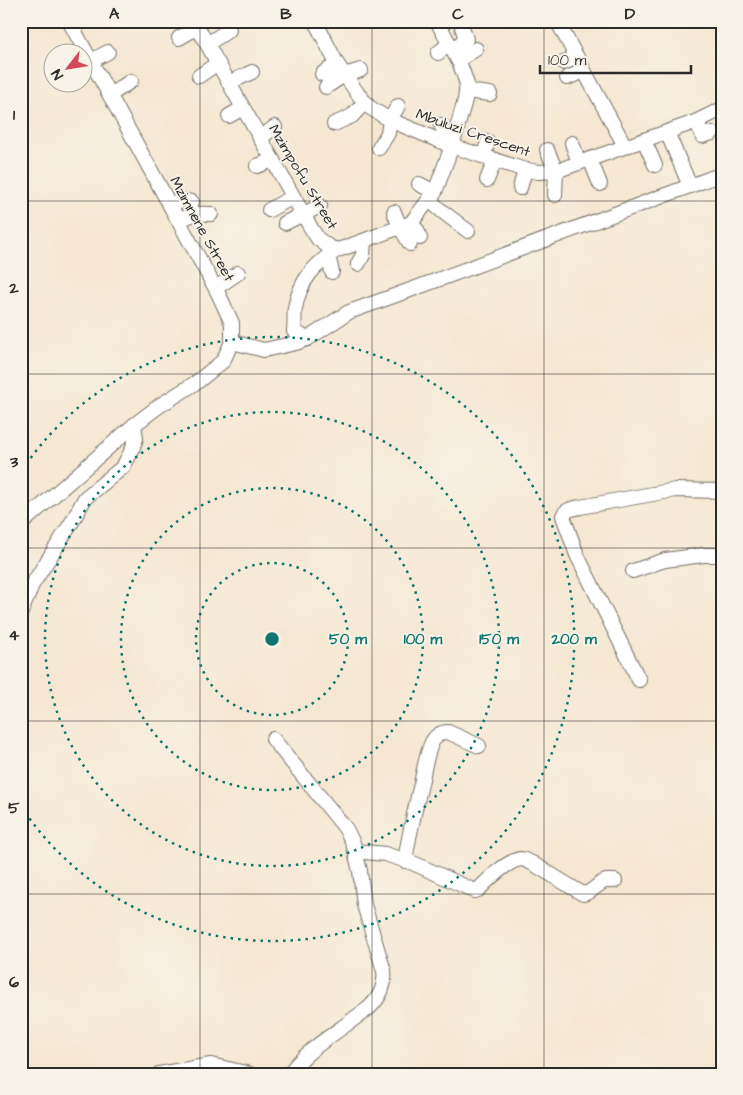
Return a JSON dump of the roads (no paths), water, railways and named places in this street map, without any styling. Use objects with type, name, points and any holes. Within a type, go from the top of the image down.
[{"type":"street","name":"Mzimnene Street","points":[[69,21],[81,42]]},
{"type":"street","name":"Mbuluzi Crescent","points":[[315,21],[341,69],[369,107],[390,120],[449,145],[525,170],[538,172],[556,171],[721,111]]},
{"type":"street","points":[[406,225],[432,196],[465,100],[467,84],[449,54],[437,21]]},
{"type":"street","points":[[557,21],[570,60],[584,71],[625,146]]},
{"type":"street","points":[[179,38],[196,24]]},
{"type":"street","name":"Mzimpofu Street","points":[[196,24],[303,214],[318,238],[329,247],[332,253],[353,240],[406,225]]},
{"type":"street","points":[[449,54],[466,40],[462,27]]},
{"type":"street","points":[[207,44],[229,30]]},
{"type":"street","points":[[449,54],[476,49]]},
{"type":"street","points":[[92,60],[108,52]]},
{"type":"street","name":"Mzimnene Street","points":[[92,63],[216,288],[232,323],[232,342]]},
{"type":"street","points":[[199,76],[218,64]]},
{"type":"street","points":[[324,80],[341,69],[361,70]]},
{"type":"street","points":[[567,78],[584,71]]},
{"type":"street","points":[[229,83],[252,72]]},
{"type":"street","points":[[110,95],[131,81]]},
{"type":"street","points":[[466,91],[490,94]]},
{"type":"street","points":[[334,124],[352,116],[365,102]]},
{"type":"street","points":[[379,148],[388,133],[390,120],[398,106]]},
{"type":"street","points":[[229,116],[243,108]]},
{"type":"street","points":[[695,122],[702,136],[712,133]]},
{"type":"street","points":[[441,125],[449,145]]},
{"type":"street","points":[[260,138],[275,127]]},
{"type":"street","points":[[667,132],[690,186]]},
{"type":"street","points":[[644,140],[650,156],[656,165]]},
{"type":"street","points":[[487,180],[488,142]]},
{"type":"street","points":[[572,143],[600,184]]},
{"type":"street","points":[[547,150],[556,171],[555,195]]},
{"type":"street","points":[[257,166],[273,160]]},
{"type":"street","points":[[520,188],[525,170]]},
{"type":"street","points":[[21,524],[134,425],[159,406],[197,382],[223,361],[232,342],[264,350],[307,339],[349,312],[413,290],[722,174]]},
{"type":"street","points":[[419,184],[432,196],[443,212],[468,231]]},
{"type":"street","points":[[269,210],[293,197]]},
{"type":"street","points":[[170,204],[183,200],[192,202]]},
{"type":"street","points":[[285,222],[320,206]]},
{"type":"street","points":[[394,212],[406,225],[417,230],[415,241]]},
{"type":"street","points":[[179,221],[200,213],[211,214]]},
{"type":"street","points":[[353,240],[363,255],[358,264]]},
{"type":"street","points":[[307,339],[294,331],[295,307],[302,286],[310,271],[332,253]]},
{"type":"street","points":[[332,253],[332,272]]},
{"type":"street","points":[[216,288],[238,273]]},
{"type":"street","points":[[21,612],[32,584],[72,522],[85,498],[123,467],[136,438],[134,425]]},
{"type":"street","points":[[639,680],[577,555],[566,528],[564,513],[574,508],[675,490],[722,491]]},
{"type":"street","points":[[633,571],[665,560],[703,555],[722,555]]},
{"type":"street","points":[[405,861],[426,758],[432,742],[439,733],[448,732],[479,746]]},
{"type":"street","points":[[273,739],[346,829],[353,843],[360,871],[364,905],[385,980],[380,993],[371,1006],[295,1065],[289,1074]]},
{"type":"street","points":[[355,851],[384,854],[475,891],[499,869],[520,859],[532,863],[583,894],[592,891],[600,884],[615,881]]},
{"type":"street","points":[[159,1074],[211,1065],[250,1074]]}]
